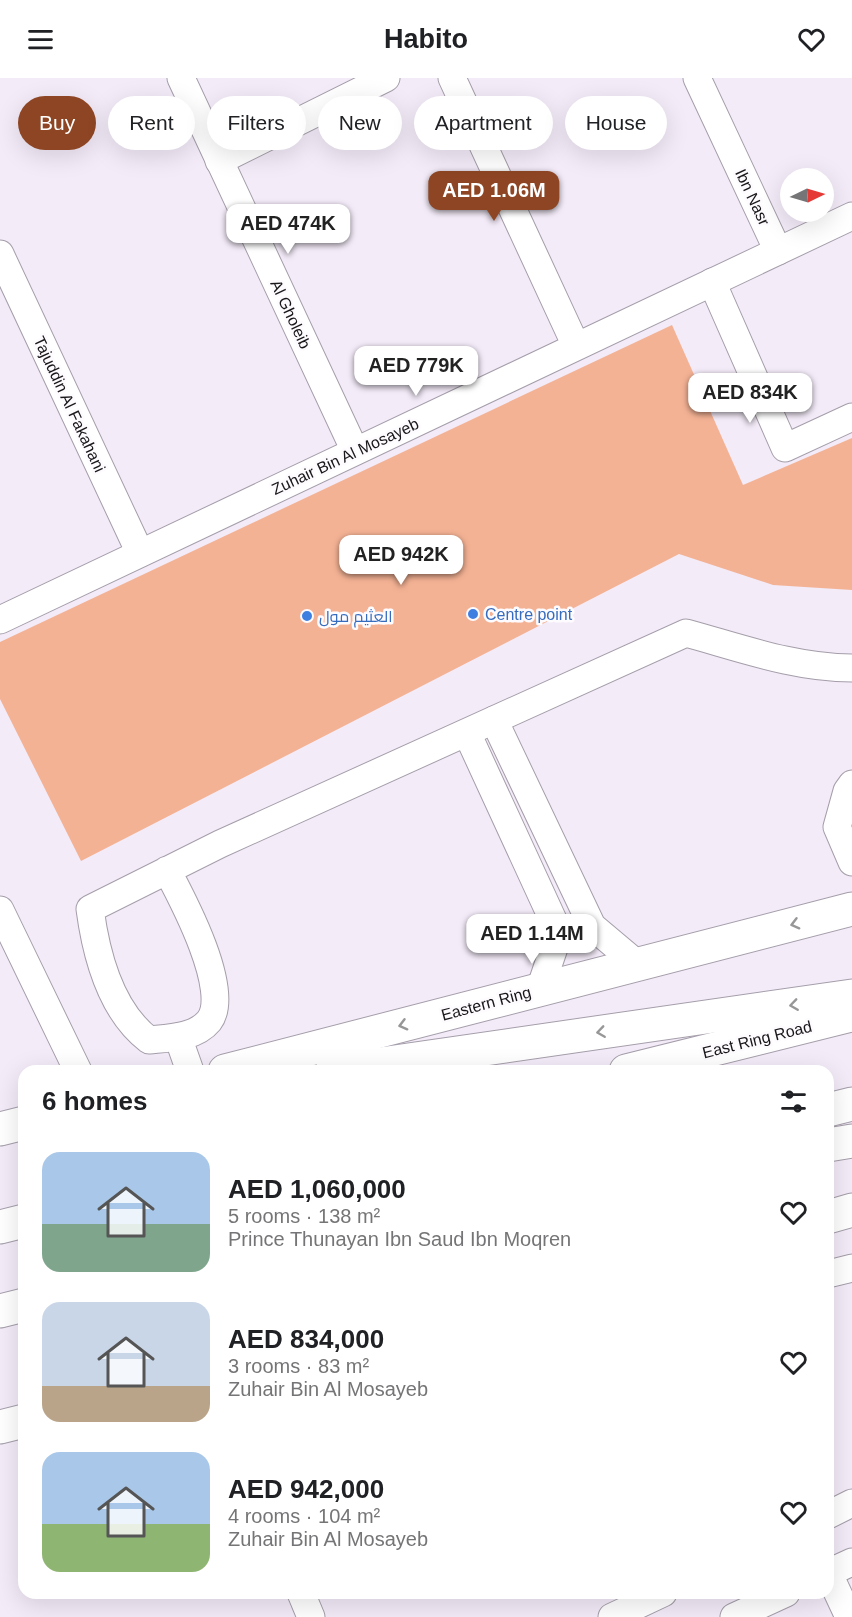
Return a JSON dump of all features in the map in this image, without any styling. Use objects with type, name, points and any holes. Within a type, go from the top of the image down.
[{"type":"main road","name":"Eastern Ring","points":[[248,1065],[852,909]]},
{"type":"main road","points":[[374,1065],[852,996]]},
{"type":"main road","name":"East Ring Road","points":[[651,1065],[852,1015]]},
{"type":"main road","points":[[834,1108],[852,1104]]},
{"type":"main road","points":[[0,1129],[18,1124]]},
{"type":"main road","points":[[834,1144],[852,1141]]},
{"type":"main road","points":[[834,1215],[852,1210]]},
{"type":"main road","points":[[0,1227],[18,1222]]},
{"type":"main road","points":[[0,1311],[18,1306]]},
{"type":"main road","points":[[0,1427],[18,1422]]},
{"type":"street","name":"Al Gholeib","points":[[181,78],[355,452]]},
{"type":"street","points":[[219,161],[386,78]]},
{"type":"street","points":[[452,78],[576,346]]},
{"type":"street","name":"Ibn Nasr","points":[[697,78],[778,251]]},
{"type":"street","name":"Zuhair Bin Al Mosayeb","points":[[0,620],[852,216]]},
{"type":"street","name":"Tajuddin Al Fakahani","points":[[1,261],[140,553]]},
{"type":"street","points":[[712,282],[785,448],[852,417]]},
{"type":"street","points":[[167,870],[197,928],[215,992],[216,1008],[208,1022],[195,1031],[178,1037],[148,1040],[137,1031],[119,1005],[103,967],[90,909],[167,870],[220,844],[686,633],[766,656],[828,668],[852,668]]},
{"type":"street","points":[[495,720],[592,926],[636,963]]},
{"type":"street","points":[[467,733],[560,933],[540,989]]},
{"type":"street","points":[[852,784],[847,791],[837,827],[852,862]]},
{"type":"street","points":[[0,909],[75,1065]]},
{"type":"street","points":[[178,1037],[188,1065]]},
{"type":"street","points":[[834,1272],[852,1268]]},
{"type":"street","points":[[834,1512],[852,1503]]},
{"type":"street","points":[[834,1570],[852,1562]]},
{"type":"street","points":[[834,1585],[849,1617]]},
{"type":"street","points":[[304,1599],[311,1617]]},
{"type":"street","points":[[612,1617],[650,1599]]},
{"type":"street","points":[[734,1617],[773,1599]]},
{"type":"building","name":"العثيم مول","points":[[672,325],[743,485],[852,438],[852,590],[773,585],[679,554],[81,861],[0,699],[0,642]]},
{"type":"place","name":"Centre point","points":[[473,614]]},
{"type":"place","name":"العثيم مول","points":[[307,616]]}]
